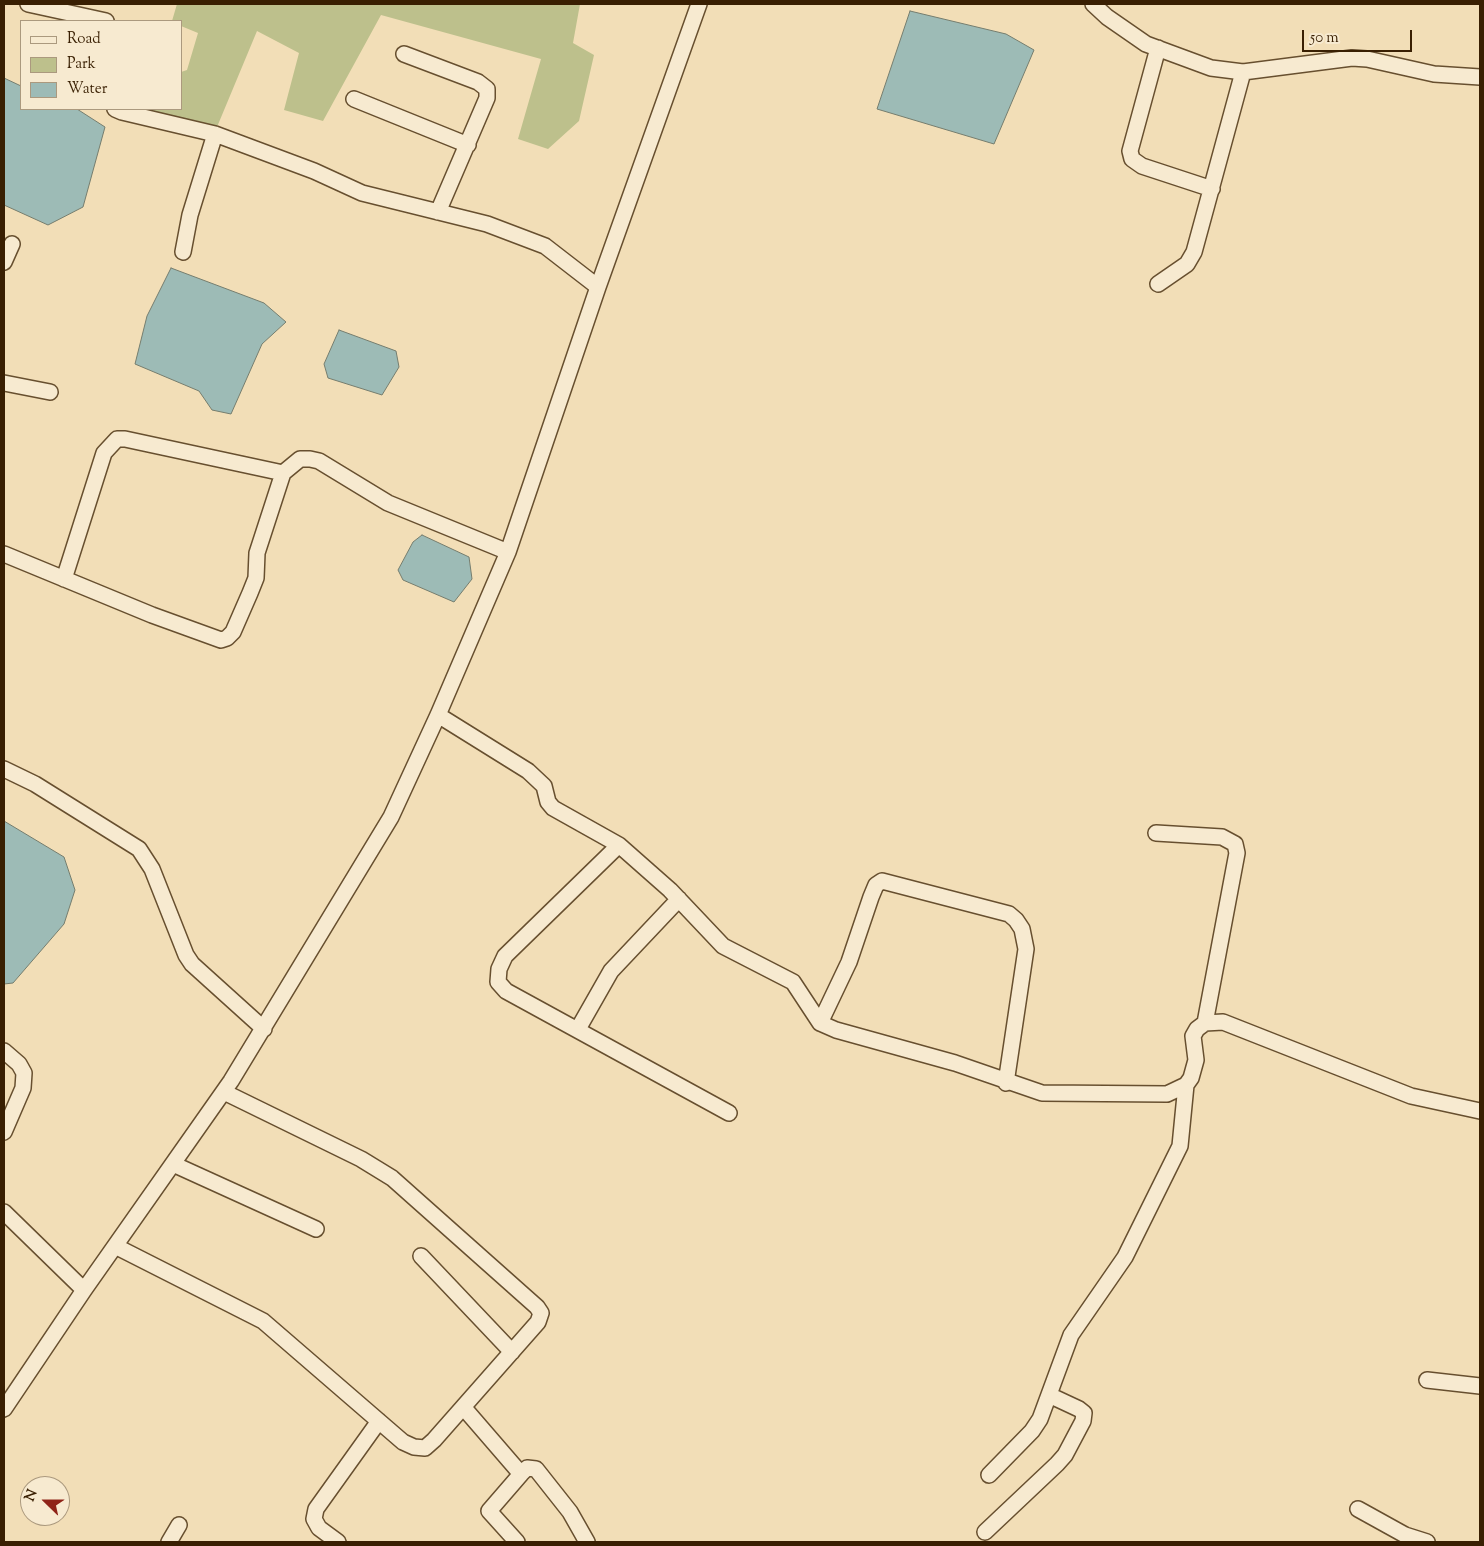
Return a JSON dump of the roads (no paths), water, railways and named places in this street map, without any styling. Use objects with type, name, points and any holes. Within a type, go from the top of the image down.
[{"type":"street","points":[[28,4],[103,14]]},
{"type":"street","points":[[4,1409],[84,1290],[224,1092],[391,817],[438,715],[508,552],[598,287],[699,4]]},
{"type":"street","points":[[1093,4],[1137,39],[1212,68],[1243,72],[1352,58],[1367,59],[1434,74],[1480,77]]},
{"type":"street","points":[[1158,48],[1130,151],[1132,159],[1142,166],[1212,189]]},
{"type":"street","points":[[404,54],[478,82],[487,89],[487,98],[438,212]]},
{"type":"street","points":[[1158,284],[1187,264],[1194,252],[1243,72]]},
{"type":"street","points":[[354,99],[468,145]]},
{"type":"street","points":[[117,110],[215,134],[314,171],[362,193],[487,224],[545,246],[598,287]]},
{"type":"street","points":[[183,252],[190,214],[215,134]]},
{"type":"street","points":[[4,262],[12,244]]},
{"type":"street","points":[[4,383],[50,392]]},
{"type":"street","points":[[64,579],[104,453],[117,439],[125,439],[283,473]]},
{"type":"street","points":[[4,554],[221,640],[227,638],[233,632],[256,578],[257,553],[283,473],[300,459],[318,461],[388,503],[508,552]]},
{"type":"street","points":[[438,715],[536,777],[544,786],[548,802],[553,808],[619,845],[679,899],[723,946],[793,982],[820,1023],[836,1030],[955,1063],[1042,1093],[1166,1094],[1186,1085]]},
{"type":"street","points":[[4,769],[35,784],[139,849],[152,869],[186,955],[192,964],[264,1029]]},
{"type":"street","points":[[1156,833],[1222,838],[1235,844],[1237,853],[1205,1023]]},
{"type":"street","points":[[619,845],[505,956],[499,969],[498,982],[506,991],[729,1113]]},
{"type":"street","points":[[820,1023],[850,962],[876,885],[882,881],[1009,914],[1022,929],[1026,949],[1006,1082]]},
{"type":"street","points":[[578,1029],[611,971],[679,899]]},
{"type":"street","points":[[989,1475],[1032,1431],[1040,1419],[1071,1335],[1125,1257],[1180,1146],[1186,1085],[1195,1068],[1193,1036],[1197,1028],[1205,1023],[1223,1022],[1233,1024],[1411,1096],[1480,1111]]},
{"type":"street","points":[[4,1051],[19,1064],[24,1073],[23,1088],[4,1132]]},
{"type":"street","points":[[115,1246],[263,1321],[403,1442],[425,1448],[464,1408],[538,1322],[541,1313],[537,1307],[448,1226],[376,1167],[224,1092]]},
{"type":"street","points":[[173,1164],[316,1228]]},
{"type":"street","points":[[4,1212],[84,1290]]},
{"type":"street","points":[[421,1256],[512,1352]]},
{"type":"street","points":[[1427,1380],[1480,1386]]},
{"type":"street","points":[[986,1532],[1065,1456],[1083,1421],[1084,1413],[1080,1409],[1048,1395]]},
{"type":"street","points":[[464,1408],[521,1474]]},
{"type":"street","points":[[338,1542],[319,1528],[314,1519],[316,1510],[379,1421]]},
{"type":"street","points":[[517,1542],[489,1511],[527,1468],[536,1469],[570,1512],[587,1542]]},
{"type":"street","points":[[1358,1509],[1405,1535],[1427,1542]]},
{"type":"street","points":[[169,1542],[180,1525]]},
{"type":"water","points":[[910,11],[1006,34],[1034,50],[994,144],[877,109]]},
{"type":"water","points":[[4,78],[20,86],[20,110],[79,110],[105,127],[83,207],[48,225],[4,205]]},
{"type":"water","points":[[171,268],[264,303],[286,322],[262,344],[231,414],[212,410],[199,391],[135,364],[147,316]]},
{"type":"water","points":[[339,330],[396,351],[399,367],[382,395],[328,378],[324,364]]},
{"type":"water","points":[[422,535],[469,557],[472,579],[454,602],[403,580],[398,570],[413,542]]},
{"type":"water","points":[[4,821],[64,857],[75,890],[64,924],[13,983],[4,984]]}]
